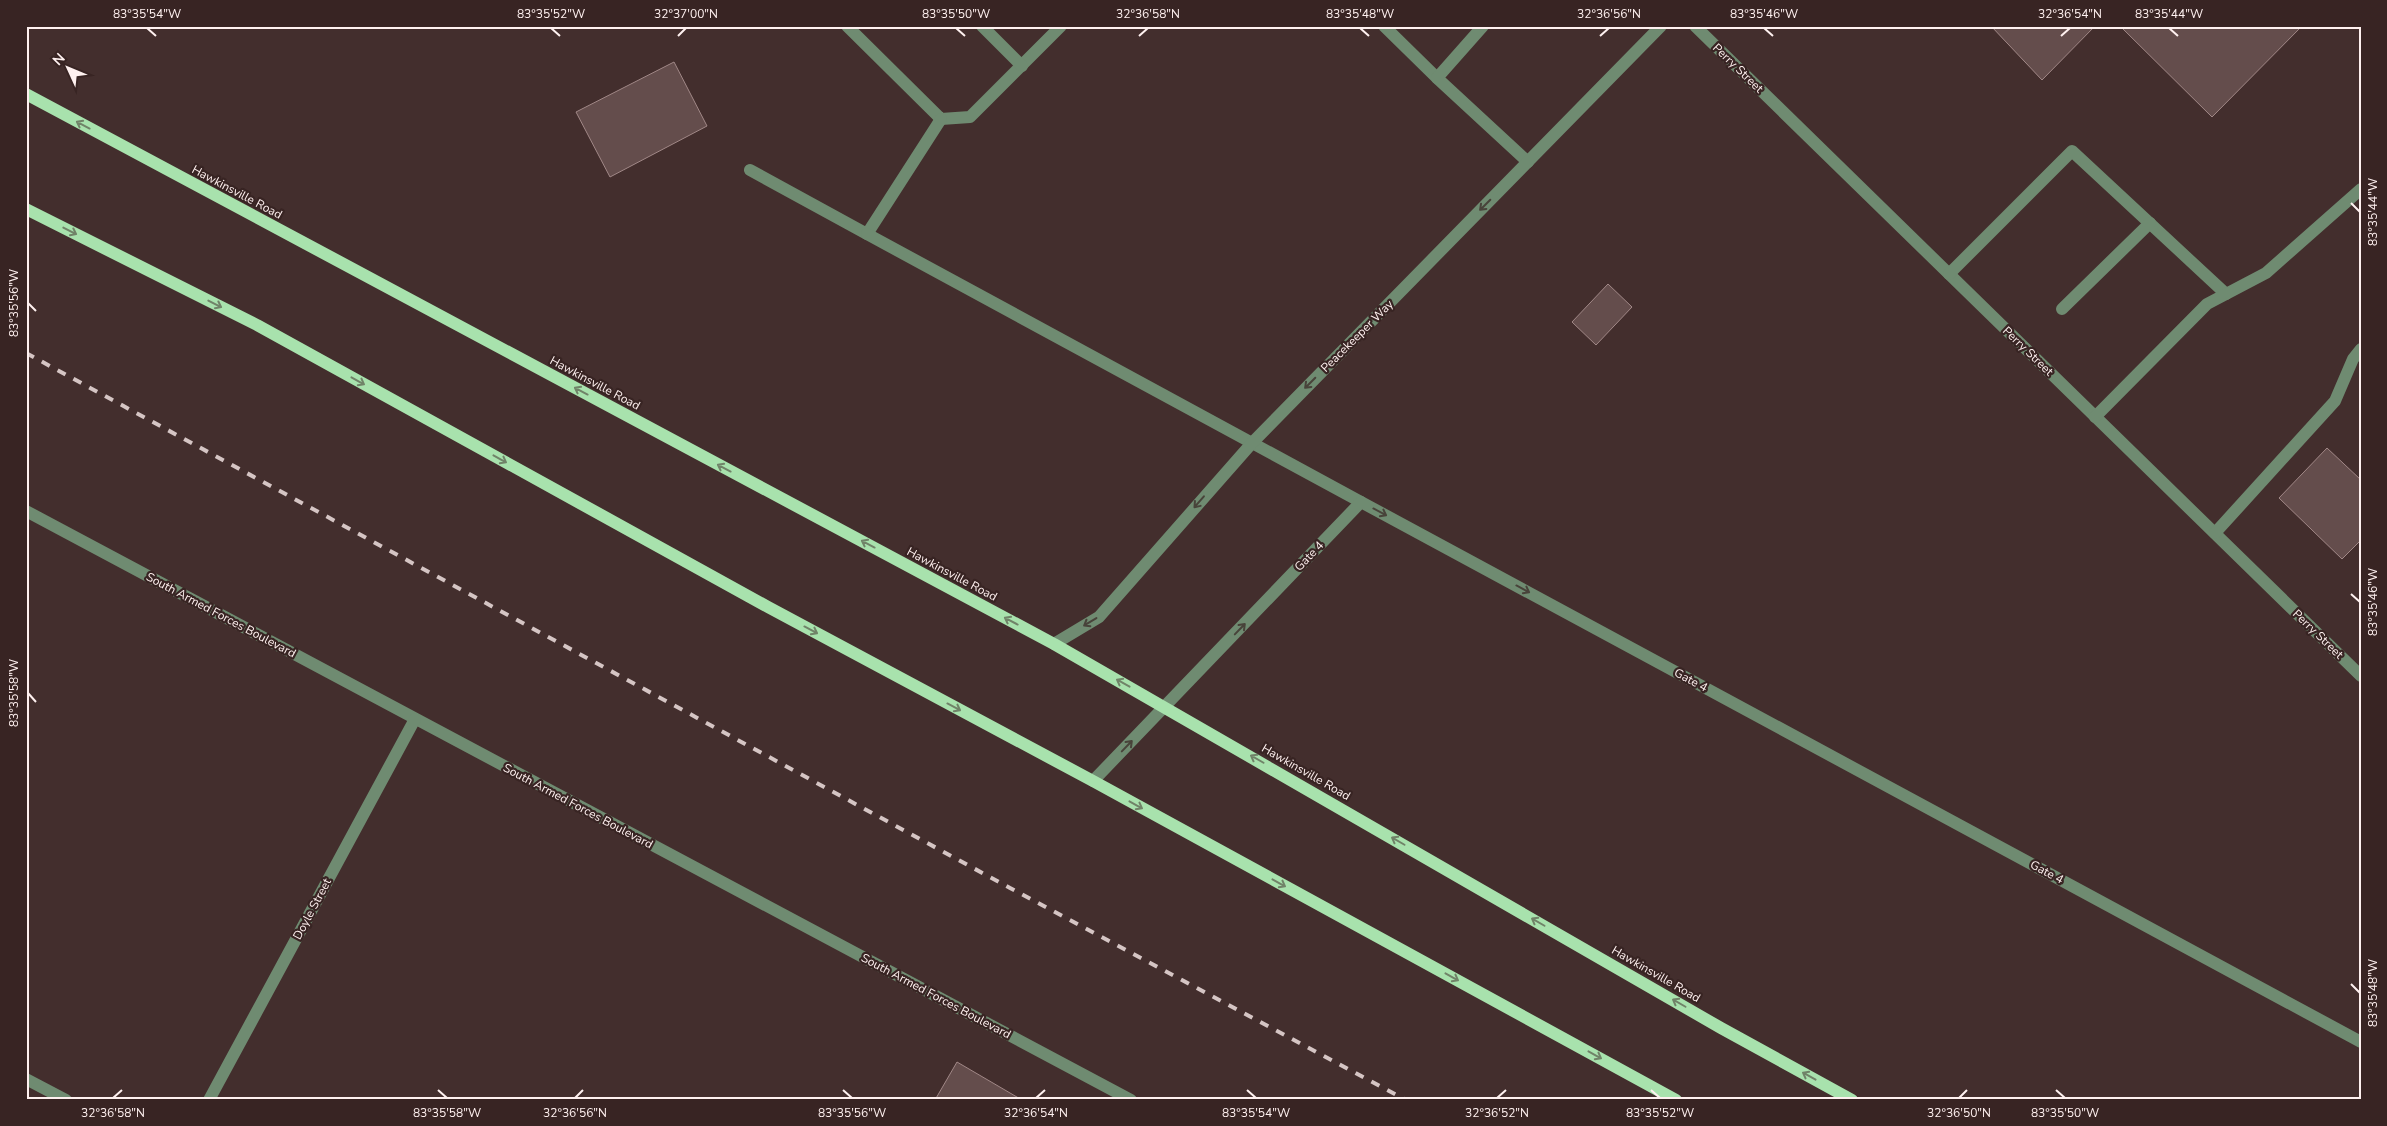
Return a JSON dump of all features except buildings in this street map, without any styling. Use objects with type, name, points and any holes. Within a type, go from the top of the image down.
[{"type":"main road","name":"Hawkinsville Road","points":[[26,94],[1054,644],[1165,706],[1721,1028],[1852,1100]]},
{"type":"main road","points":[[26,209],[257,325],[768,607],[1093,781],[1676,1100]]},
{"type":"street","points":[[847,26],[941,119],[970,117],[1061,26]]},
{"type":"street","points":[[982,26],[1022,66]]},
{"type":"street","points":[[1384,26],[1524,166]]},
{"type":"street","points":[[1437,78],[1483,26]]},
{"type":"street","name":"Peacekeeper Way","points":[[1054,644],[1099,617],[1252,442],[1661,26]]},
{"type":"street","name":"Perry Street","points":[[1695,26],[2361,676]]},
{"type":"street","points":[[866,234],[941,119]]},
{"type":"street","points":[[1949,274],[2072,152],[2226,294]]},
{"type":"street","points":[[750,170],[1361,502]]},
{"type":"street","points":[[2095,417],[2207,304],[2266,272],[2361,190]]},
{"type":"street","points":[[2062,309],[2150,223]]},
{"type":"street","points":[[2214,533],[2335,401],[2352,359],[2361,349]]},
{"type":"street","name":"Gate 4","points":[[1093,781],[1361,502],[2361,1042]]},
{"type":"street","name":"South Armed Forces Boulevard","points":[[26,511],[1131,1100]]},
{"type":"street","name":"Doyle Street","points":[[209,1100],[415,719]]},
{"type":"street","points":[[26,1079],[66,1100]]},
{"type":"railway","points":[[26,353],[1010,888],[1406,1100]]}]
